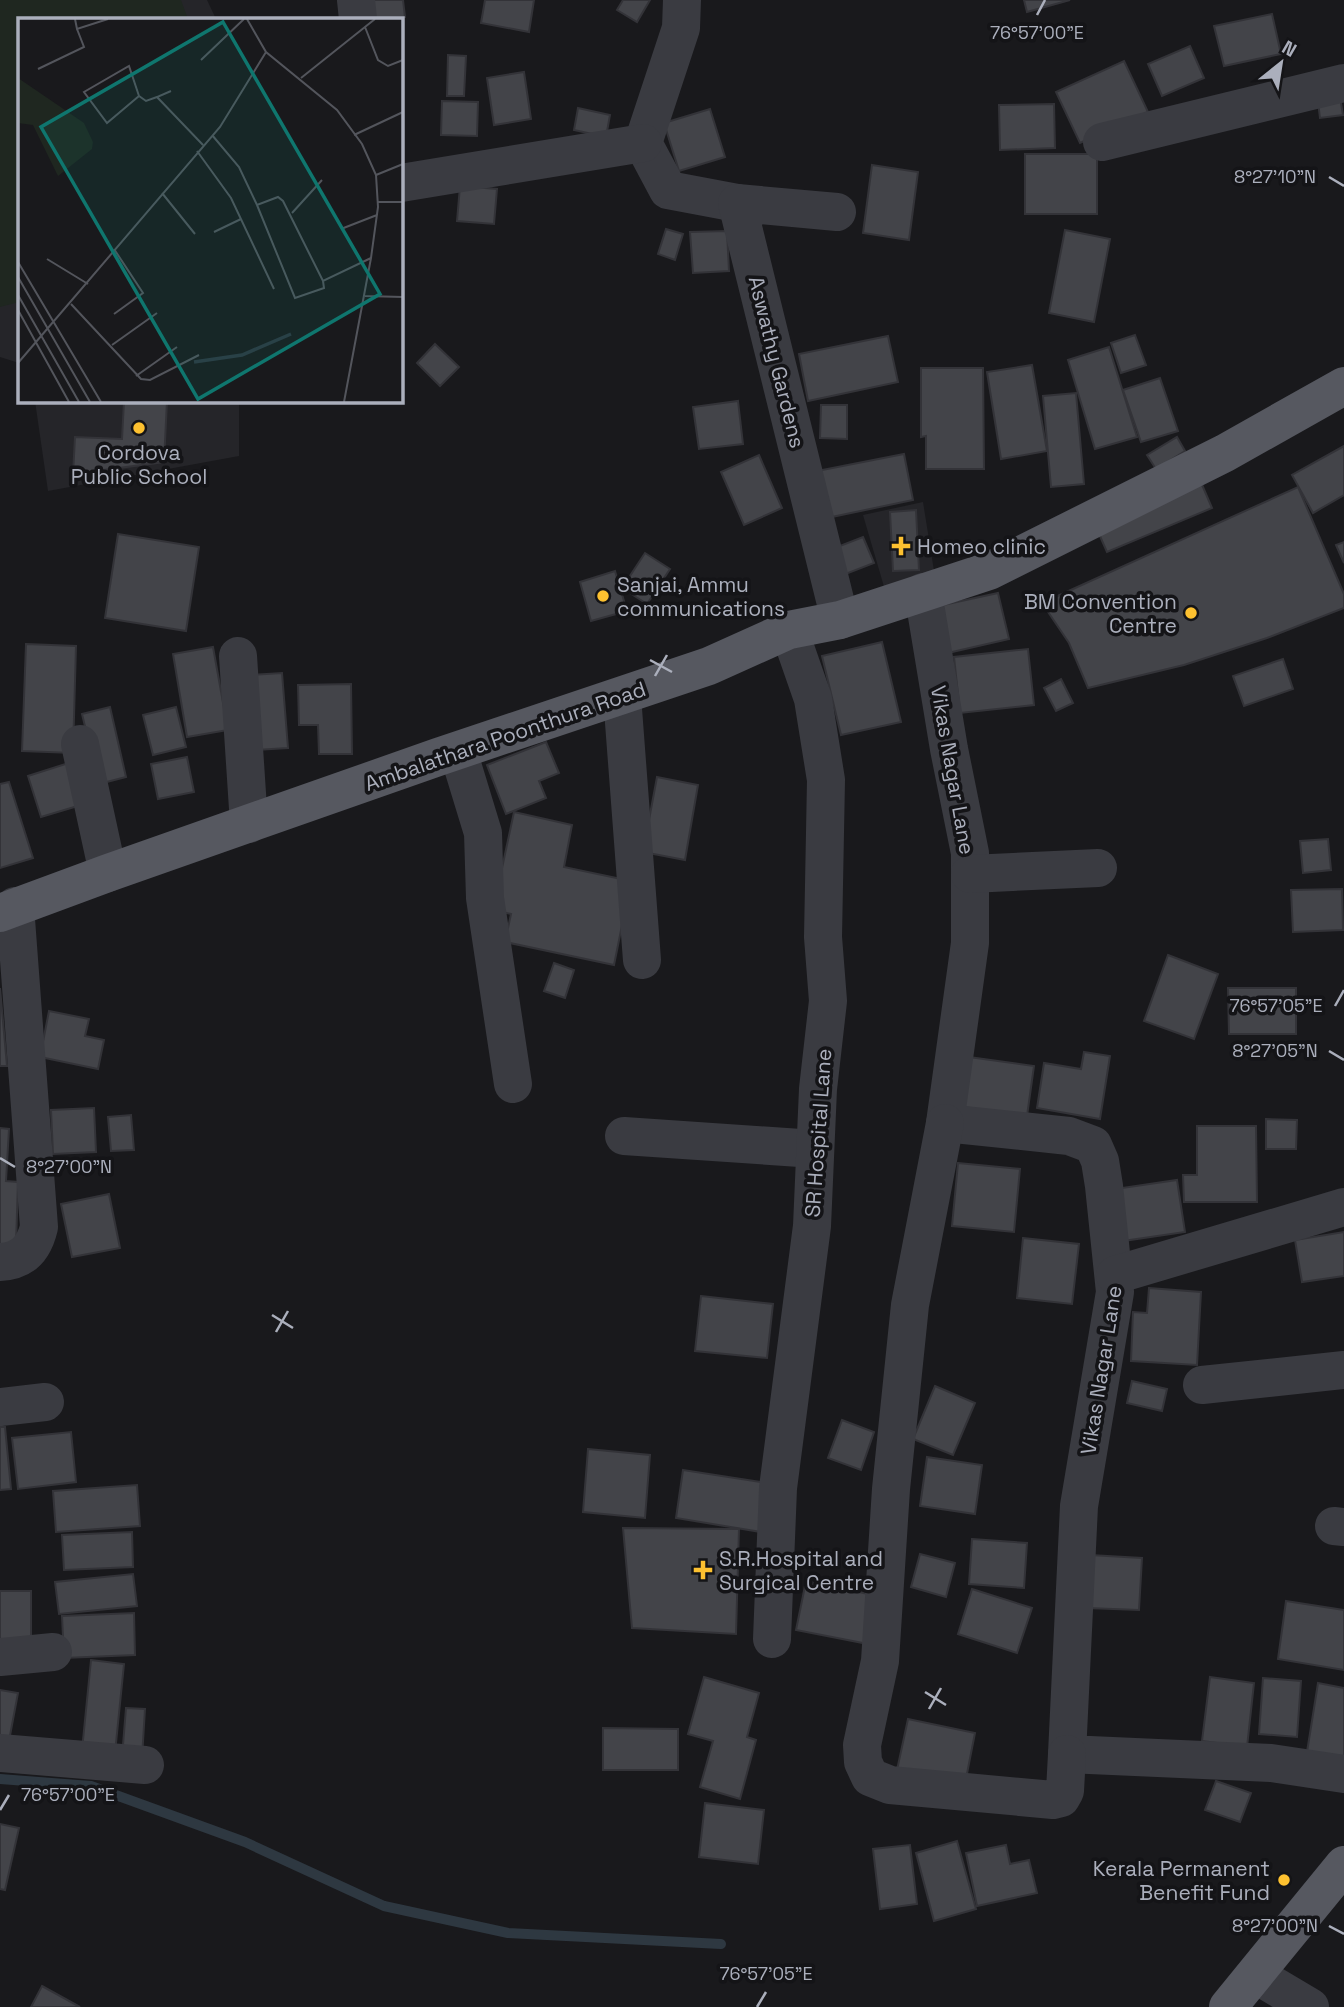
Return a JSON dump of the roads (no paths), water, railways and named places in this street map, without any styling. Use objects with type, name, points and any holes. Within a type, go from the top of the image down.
[{"type":"main road","name":"Ambalathara Poonthura Road","points":[[8,910],[107,873],[709,666],[789,630],[840,620],[989,571],[1225,453],[1344,386]]},
{"type":"main road","points":[[1227,2007],[1343,1867]]},
{"type":"street","points":[[356,0],[358,18]]},
{"type":"street","points":[[682,0],[681,28],[643,143],[668,190],[737,203],[838,212]]},
{"type":"street","points":[[1102,142],[1344,83]]},
{"type":"street","points":[[402,183],[643,143]]},
{"type":"street","name":"Aswathy Gardens","points":[[737,203],[840,620]]},
{"type":"street","name":"Vikas Nagar Lane","points":[[923,592],[949,749],[970,853],[970,943],[945,1123],[910,1305],[891,1489],[880,1661],[862,1745],[863,1762],[870,1777],[890,1785],[1053,1800],[1061,1797],[1065,1791],[1079,1506],[1115,1292],[1104,1186],[1100,1161],[1093,1145],[1069,1136],[945,1123]]},
{"type":"street","name":"SR Hospital Lane","points":[[772,1639],[778,1488],[812,1226],[818,1089],[828,1001],[823,937],[826,780],[813,699],[789,630]]},
{"type":"street","points":[[238,656],[248,824]]},
{"type":"street","points":[[622,696],[642,960]]},
{"type":"street","points":[[80,744],[107,873]]},
{"type":"street","points":[[458,751],[483,833],[485,898],[513,1084]]},
{"type":"street","points":[[970,874],[1098,868]]},
{"type":"street","points":[[0,1262],[22,1255],[35,1243],[39,1227],[8,910]]},
{"type":"street","points":[[624,1136],[815,1149]]},
{"type":"street","points":[[1115,1275],[1344,1207]]},
{"type":"street","points":[[1202,1385],[1344,1370]]},
{"type":"street","points":[[0,1407],[45,1402]]},
{"type":"street","points":[[0,1657],[52,1652]]},
{"type":"street","points":[[0,1754],[145,1765]]},
{"type":"street","points":[[1067,1754],[1271,1763],[1344,1774]]},
{"type":"street","points":[[1256,1975],[1310,2007]]},
{"type":"waterway","points":[[0,1779],[91,1786],[245,1842],[384,1906],[508,1933],[721,1944]]},
{"type":"place","name":"Cordova Public School","points":[[139,428]]},
{"type":"place","name":"Homeo clinic","points":[[901,546]]},
{"type":"place","name":"Sanjai, Ammu communications","points":[[603,596]]},
{"type":"place","name":"BM Convention Centre","points":[[1191,613]]},
{"type":"place","name":"S.R.Hospital and Surgical Centre","points":[[703,1570]]},
{"type":"place","name":"Kerala Permanent Benefit Fund","points":[[1284,1880]]}]
